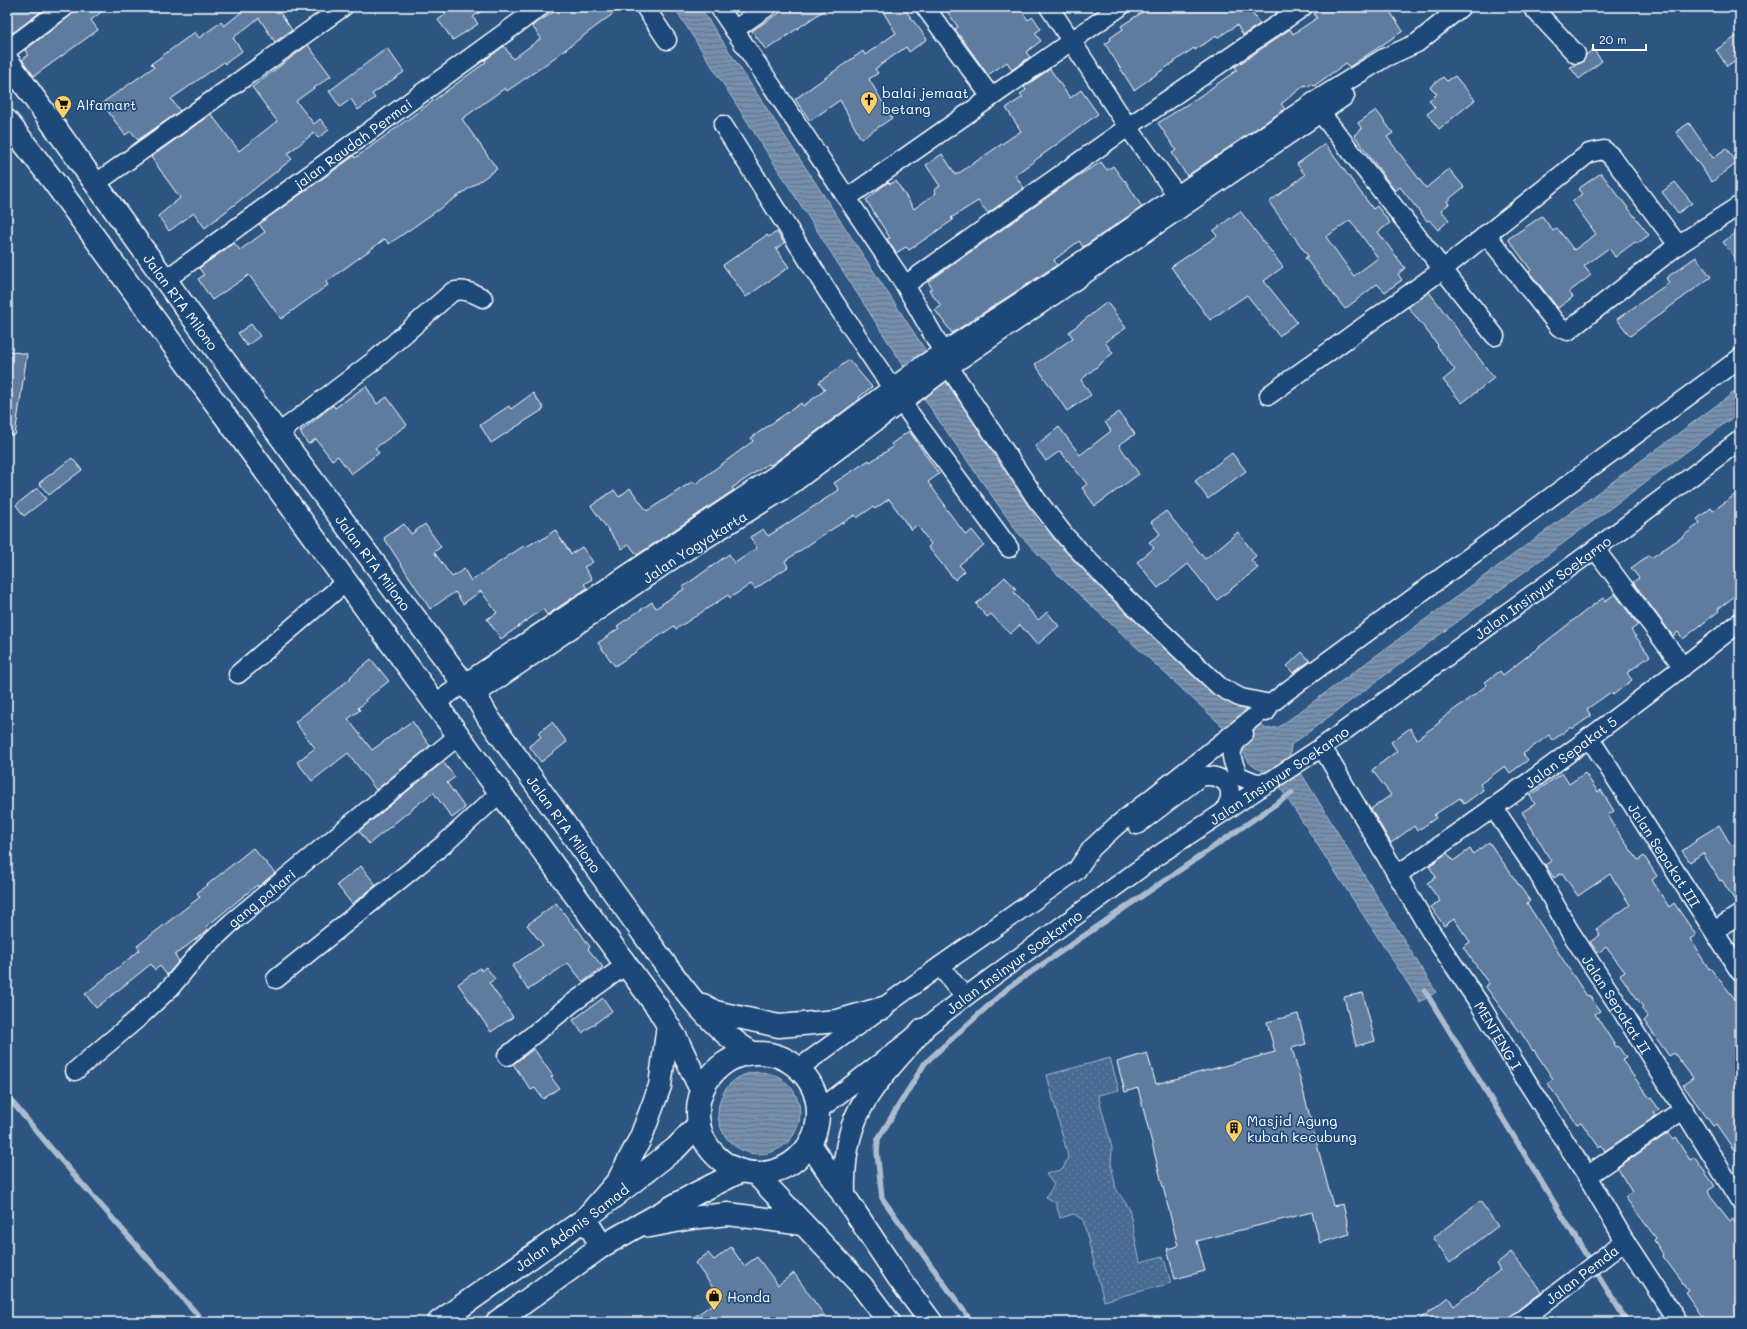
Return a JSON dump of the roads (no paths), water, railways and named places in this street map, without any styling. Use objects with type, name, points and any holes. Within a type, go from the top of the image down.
[{"type":"highway","name":"Jalan RTA Milono","points":[[7,60],[165,280],[305,470],[470,689],[489,719],[528,774],[693,999],[724,1032],[752,1053]]},
{"type":"highway","points":[[7,121],[54,182],[347,581],[458,736],[501,792],[626,965],[677,1040],[702,1092]]},
{"type":"highway","points":[[279,489],[305,470]]},
{"type":"highway","points":[[693,999],[715,1012],[779,1026],[837,1021],[883,1008]]},
{"type":"highway","points":[[602,1246],[585,1219],[618,1181],[641,1137],[660,1086],[668,1026]]},
{"type":"highway","points":[[844,1196],[844,1175],[850,1139],[860,1108],[880,1078],[922,1030]]},
{"type":"highway","points":[[752,1053],[772,1054],[791,1062],[799,1068],[813,1087],[819,1110],[815,1134],[810,1144],[800,1156],[787,1166],[772,1172],[748,1172],[730,1167],[713,1154],[702,1135],[698,1124],[698,1102],[706,1082],[721,1065],[731,1059],[752,1053]]},
{"type":"highway","name":"Jalan Adonis Samad","points":[[439,1322],[585,1219],[676,1148],[698,1124]]},
{"type":"highway","points":[[810,1144],[898,1277],[931,1322]]},
{"type":"highway","points":[[748,1172],[803,1224],[862,1286],[889,1322]]},
{"type":"highway","points":[[497,1322],[602,1246],[695,1194],[748,1172]]},
{"type":"highway","points":[[632,1230],[691,1218],[728,1214],[803,1224]]},
{"type":"street","points":[[7,50],[65,7]]},
{"type":"street","points":[[95,184],[343,7]]},
{"type":"street","name":"jalan Raudah Permai","points":[[165,280],[540,7]]},
{"type":"street","points":[[645,7],[667,40]]},
{"type":"street","points":[[719,7],[904,285],[946,359],[1000,445],[1053,522],[1114,588],[1220,687],[1241,698],[1270,704]]},
{"type":"street","points":[[734,30],[767,7]]},
{"type":"street","points":[[925,7],[991,97]]},
{"type":"street","points":[[1049,7],[1128,127],[1180,200]]},
{"type":"street","points":[[847,198],[1120,7]]},
{"type":"street","points":[[904,285],[1128,127],[1303,7]]},
{"type":"street","points":[[435,703],[470,689],[555,621],[777,474],[896,384],[929,371],[1055,279],[1180,200],[1316,108],[1384,58],[1417,43],[1461,7]]},
{"type":"street","points":[[1532,7],[1576,54]]},
{"type":"street","points":[[1316,108],[1495,336]]},
{"type":"street","points":[[723,125],[835,302],[907,399],[1009,548]]},
{"type":"street","points":[[1269,395],[1442,270],[1589,152],[1604,150],[1617,163],[1678,245]]},
{"type":"street","points":[[1486,234],[1559,328],[1568,331],[1678,245],[1740,205]]},
{"type":"street","points":[[279,433],[375,360],[452,292],[458,290],[469,291],[483,298]]},
{"type":"street","points":[[1076,871],[1092,848],[1106,835],[1206,756],[1229,742],[1256,720],[1270,704],[1740,358]]},
{"type":"street","name":"Jalan Yogyakarta","points":[[470,689],[787,488],[907,399],[929,371]]},
{"type":"street","name":"Jalan Insinyur Soekarno","points":[[819,1110],[965,997],[1160,854],[1224,811],[1273,781],[1322,747],[1595,549],[1740,440]]},
{"type":"street","points":[[1595,549],[1683,667]]},
{"type":"street","points":[[238,674],[347,581]]},
{"type":"street","name":"Jalan Sepakat 5","points":[[1397,875],[1494,807],[1589,737],[1683,667],[1740,622]]},
{"type":"street","name":"gang pahari","points":[[75,1071],[159,998],[189,968],[200,952],[232,922],[458,736]]},
{"type":"street","name":"Jalan Sepakat III","points":[[1589,737],[1740,972]]},
{"type":"street","points":[[1229,742],[1232,759],[1239,776],[1256,784],[1273,781]]},
{"type":"street","name":"MENTENG I","points":[[1322,747],[1429,929],[1479,1003],[1587,1176],[1625,1241],[1678,1322]]},
{"type":"street","points":[[799,1068],[940,966],[1076,871],[1200,777],[1209,775],[1218,776],[1225,783],[1229,789],[1230,796],[1224,811]]},
{"type":"street","points":[[276,979],[443,845],[501,792]]},
{"type":"street","name":"Jalan Sepakat II","points":[[1494,807],[1537,872],[1569,930],[1739,1197]]},
{"type":"street","points":[[1714,931],[1740,914]]},
{"type":"street","points":[[507,1056],[572,1004],[626,965]]},
{"type":"street","points":[[940,966],[965,997]]},
{"type":"street","points":[[1587,1176],[1684,1109]]},
{"type":"street","name":"Jalan Pemda","points":[[1518,1322],[1625,1241]]},
{"type":"waterway","points":[[972,1322],[882,1198],[877,1152],[878,1139],[925,1063],[1008,988],[1292,793]]},
{"type":"waterway","points":[[1425,991],[1627,1322]]},
{"type":"waterway","points":[[7,1096],[61,1160],[204,1322]]},
{"type":"place","name":"balai jemaat betang","points":[[869,115]]},
{"type":"place","name":"Alfamart","points":[[63,119]]},
{"type":"place","name":"Masjid Agung kubah kecubung","points":[[1234,1143]]},
{"type":"place","name":"Honda","points":[[714,1311]]}]
